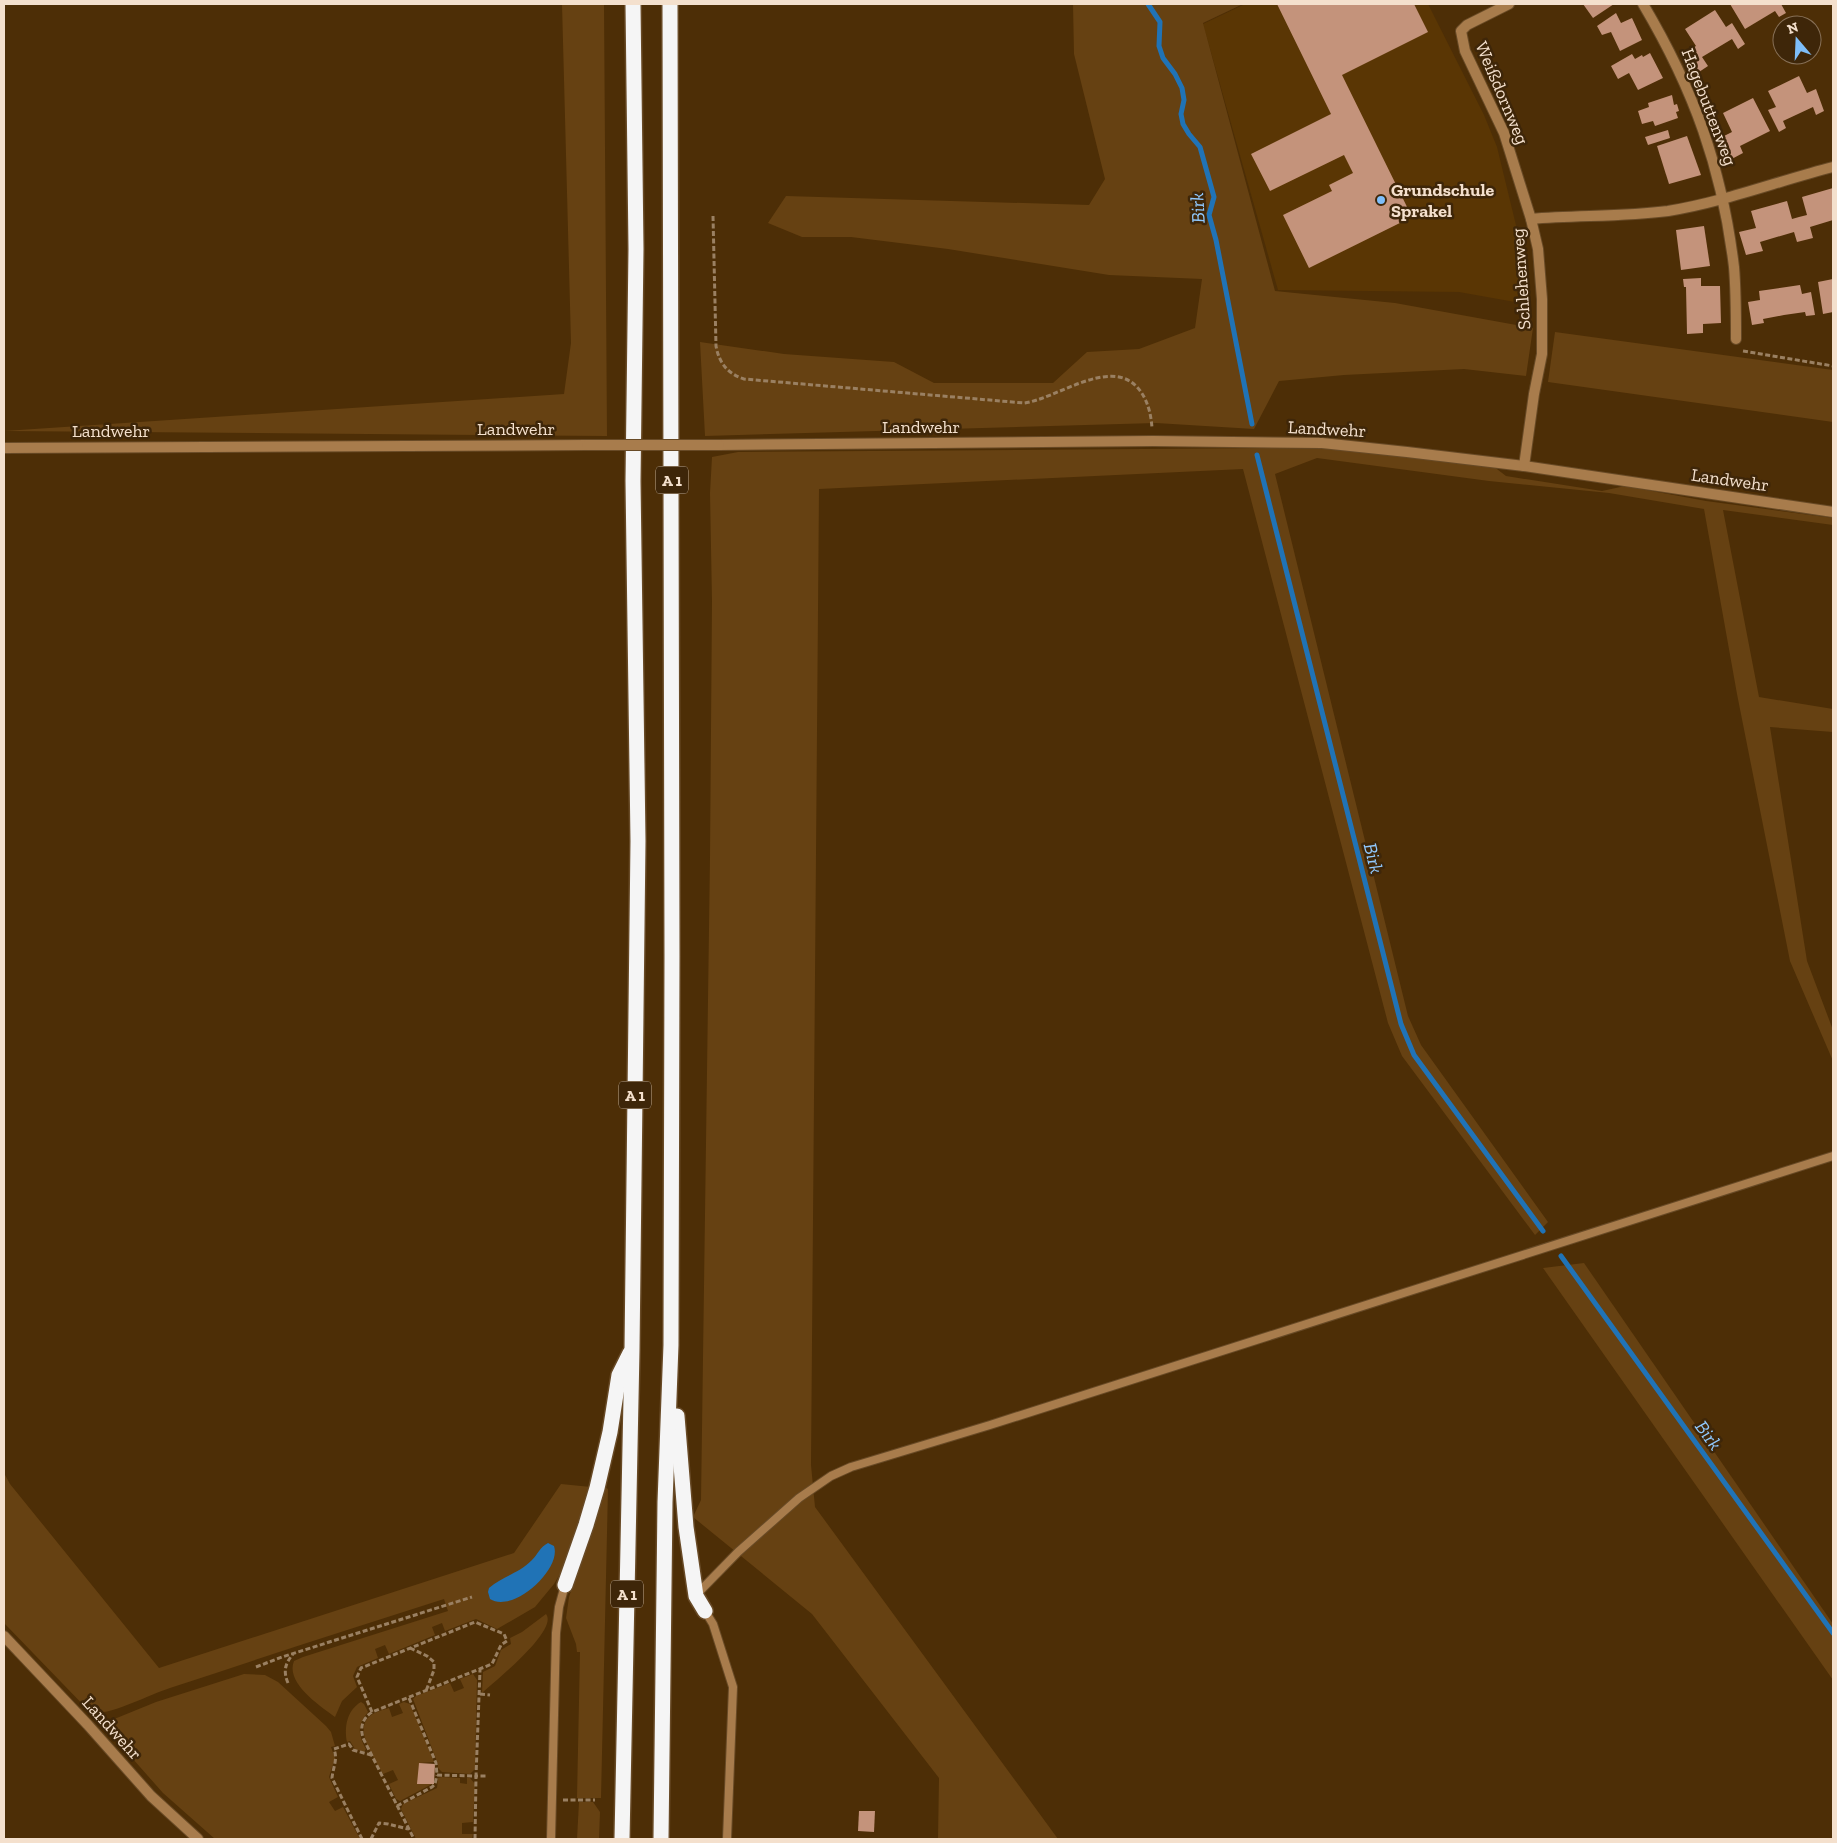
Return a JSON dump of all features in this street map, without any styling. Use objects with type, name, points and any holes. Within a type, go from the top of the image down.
[{"type":"highway","name":"A 1","points":[[622,1839],[632,1350],[638,841],[633,481],[636,249],[633,4]]},
{"type":"highway","name":"A 1","points":[[661,1839],[666,1502],[671,1345],[670,4]]},
{"type":"highway","points":[[671,1345],[686,1527],[696,1596],[705,1611]]},
{"type":"highway","points":[[565,1585],[597,1488],[610,1432],[619,1375],[632,1350]]},
{"type":"street","name":"Weißdornweg","points":[[1509,4],[1467,25],[1462,31],[1462,37],[1465,51],[1504,133],[1531,219]]},
{"type":"street","name":"Hagebuttenweg","points":[[1643,4],[1669,47],[1690,93],[1710,150],[1723,198]]},
{"type":"street","name":"Schlehenweg","points":[[1524,466],[1534,394],[1542,354],[1542,299],[1538,249],[1531,219],[1574,216],[1621,216],[1666,211],[1723,198],[1833,167]]},
{"type":"street","points":[[1723,198],[1734,268],[1736,345]]},
{"type":"street","name":"Landwehr","points":[[4,448],[1153,441],[1322,443],[1524,466],[1833,512]]},
{"type":"street","name":"Landwehr","points":[[4,1636],[88,1724],[151,1796],[198,1839]]},
{"type":"lane","points":[[696,1596],[738,1552],[799,1498],[822,1481],[851,1467],[1000,1422],[1833,1156]]},
{"type":"lane","points":[[551,1839],[556,1633],[559,1607],[565,1585]]},
{"type":"lane","points":[[705,1611],[713,1624],[733,1687],[727,1839]]},
{"type":"path","points":[[713,216],[716,346],[722,363],[735,376],[744,379],[1024,403],[1039,400],[1096,378],[1118,376],[1132,383],[1145,400],[1151,420],[1153,441]]},
{"type":"path","points":[[1736,345],[1833,366]]},
{"type":"path","points":[[256,1667],[472,1597]]},
{"type":"path","points":[[372,1712],[356,1677],[359,1669],[477,1622],[504,1634],[507,1642],[501,1645],[492,1664],[372,1712],[363,1721],[361,1729],[362,1738],[414,1839]]},
{"type":"path","points":[[409,1648],[427,1656],[434,1662],[434,1670],[426,1691]]},
{"type":"path","points":[[288,1683],[285,1674],[286,1666],[294,1654]]},
{"type":"path","points":[[475,1839],[480,1670]]},
{"type":"path","points":[[479,1693],[481,1695],[490,1695]]},
{"type":"path","points":[[397,1806],[435,1784],[436,1763],[410,1698]]},
{"type":"path","points":[[362,1839],[332,1778],[337,1758],[334,1749],[349,1744],[353,1750],[371,1755]]},
{"type":"path","points":[[436,1774],[488,1776]]},
{"type":"path","points":[[552,1800],[595,1800]]},
{"type":"path","points":[[371,1839],[380,1823],[408,1830]]},
{"type":"shaded area","points":[[562,4],[604,4],[607,436],[4,431],[564,394],[571,343]]},
{"type":"shaded area","points":[[1073,4],[1243,4],[1203,23],[1275,291],[1395,303],[1533,328],[1526,376],[1464,369],[1344,375],[1279,381],[1254,429],[1156,423],[705,436],[700,342],[784,354],[894,362],[934,383],[1053,383],[1087,352],[1139,349],[1195,328],[1202,279],[1109,275],[948,249],[851,237],[802,237],[768,223],[786,196],[1089,205],[1105,179],[1074,54]]},
{"type":"shaded area","name":"Grundschule Sprakel","points":[[1245,4],[1428,4],[1484,115],[1497,147],[1523,254],[1531,305],[1459,292],[1278,290],[1203,24]]},
{"type":"shaded area","points":[[1555,332],[1833,370],[1833,422],[1548,382]]},
{"type":"shaded area","points":[[1338,449],[1493,466],[1506,476],[1602,491],[1625,486],[1706,501],[1833,518],[1833,525],[1723,510],[1759,697],[1833,709],[1833,732],[1770,727],[1807,961],[1833,1030],[1833,1061],[1790,961],[1737,694],[1704,509],[1609,493],[1489,481],[1317,458],[1275,474],[1408,1016],[1421,1045],[1548,1222],[1535,1235],[1402,1056],[1388,1023],[1243,469],[819,489],[811,1465],[815,1507],[1058,1839],[938,1839],[939,1778],[812,1614],[693,1517],[701,1500],[710,857],[712,601],[710,493],[712,457],[738,452]]},
{"type":"shaded area","points":[[1584,1263],[1833,1624],[1833,1680],[1543,1268]]},
{"type":"shaded area","points":[[4,1473],[10,1484],[159,1668],[514,1553],[561,1484],[591,1487],[567,1562],[554,1584],[535,1607],[497,1629],[476,1619],[445,1631],[442,1623],[432,1627],[435,1635],[389,1654],[385,1645],[375,1649],[378,1658],[357,1667],[353,1676],[357,1687],[342,1701],[335,1717],[313,1700],[299,1685],[294,1677],[294,1661],[448,1611],[444,1599],[170,1688],[119,1708],[100,1713],[91,1713],[4,1623]]},
{"type":"shaded area","points":[[605,1487],[608,1489],[601,1798],[577,1798],[580,1652],[577,1652],[576,1644],[566,1618],[569,1597]]},
{"type":"shaded area","points":[[546,1614],[547,1622],[535,1643],[482,1693],[483,1672],[495,1666],[501,1650],[511,1644],[510,1638],[522,1632]]},
{"type":"shaded area","points":[[244,1674],[265,1675],[278,1682],[331,1732],[335,1746],[331,1747],[335,1758],[329,1777],[338,1797],[329,1802],[335,1811],[343,1807],[360,1839],[215,1839],[163,1793],[102,1724],[156,1702]]},
{"type":"shaded area","points":[[473,1674],[477,1680],[475,1769],[470,1774],[442,1772],[438,1768],[413,1699],[416,1696],[450,1683],[454,1692],[464,1688],[460,1679]]},
{"type":"shaded area","points":[[361,1702],[368,1712],[360,1725],[361,1739],[366,1749],[364,1752],[355,1749],[350,1741],[347,1742],[346,1736],[346,1725],[350,1714],[356,1705]]},
{"type":"shaded area","points":[[404,1702],[410,1704],[434,1762],[419,1763],[418,1783],[432,1784],[400,1801],[396,1799],[389,1784],[398,1780],[393,1770],[383,1774],[367,1745],[364,1729],[365,1722],[377,1712],[389,1708],[392,1717],[403,1713],[399,1704]]},
{"type":"shaded area","points":[[438,1778],[460,1778],[460,1783],[467,1784],[467,1778],[470,1778],[475,1784],[473,1822],[462,1823],[462,1834],[473,1834],[472,1839],[416,1839],[401,1809],[403,1804],[437,1788]]},
{"type":"shaded area","points":[[579,1802],[593,1802],[600,1812],[599,1839],[577,1839]]},
{"type":"water","points":[[548,1543],[554,1546],[551,1566],[534,1587],[511,1600],[500,1602],[490,1599],[489,1588],[527,1565],[543,1546]]},
{"type":"building","points":[[1277,4],[1414,4],[1428,32],[1342,75],[1412,217],[1309,268],[1283,215],[1332,191],[1329,185],[1353,173],[1344,155],[1270,191],[1251,154],[1331,114]]},
{"type":"building","points":[[1583,4],[1614,4],[1593,18]]},
{"type":"building","points":[[1730,4],[1781,4],[1786,13],[1778,15],[1775,11],[1745,29]]},
{"type":"building","points":[[1715,10],[1726,27],[1732,23],[1745,44],[1738,49],[1732,39],[1702,57],[1708,66],[1699,72],[1686,52],[1696,46],[1685,29]]},
{"type":"building","points":[[1616,13],[1621,23],[1632,18],[1642,40],[1620,51],[1611,32],[1602,35],[1597,26]]},
{"type":"building","points":[[1650,53],[1663,78],[1638,90],[1629,73],[1618,79],[1611,66],[1632,54],[1635,59]]},
{"type":"building","points":[[1799,76],[1807,93],[1816,89],[1824,111],[1816,115],[1813,107],[1783,121],[1786,128],[1779,132],[1768,110],[1776,107],[1768,91]]},
{"type":"building","points":[[1672,95],[1674,105],[1677,104],[1679,111],[1676,112],[1678,118],[1655,126],[1653,121],[1642,124],[1638,111],[1649,107],[1648,103]]},
{"type":"building","points":[[1753,98],[1770,131],[1740,146],[1743,153],[1728,161],[1718,139],[1732,132],[1723,113]]},
{"type":"building","points":[[1668,130],[1670,138],[1648,145],[1645,137]]},
{"type":"building","points":[[1687,136],[1701,175],[1669,184],[1657,146]]},
{"type":"building","points":[[1833,188],[1833,220],[1810,227],[1813,238],[1797,242],[1794,232],[1760,242],[1763,251],[1746,255],[1739,232],[1756,228],[1751,211],[1787,201],[1792,219],[1807,215],[1802,197]]},
{"type":"building","points":[[1704,226],[1710,266],[1681,270],[1676,230]]},
{"type":"building","points":[[1701,278],[1701,286],[1720,286],[1721,323],[1703,324],[1703,333],[1687,334],[1686,287],[1684,287],[1683,279]]},
{"type":"building","points":[[1833,279],[1833,312],[1823,314],[1818,282]]},
{"type":"building","points":[[1800,285],[1802,294],[1811,292],[1815,315],[1806,316],[1805,312],[1784,315],[1763,319],[1764,323],[1752,325],[1748,302],[1760,300],[1759,291]]},
{"type":"building","points":[[419,1763],[435,1764],[434,1784],[417,1784]]},
{"type":"building","points":[[859,1811],[875,1811],[874,1832],[858,1831]]},
{"type":"waterway","name":"Birk","points":[[1148,4],[1160,22],[1159,46],[1163,58],[1175,74],[1182,88],[1184,100],[1181,114],[1183,124],[1200,147],[1214,197],[1209,215],[1216,240],[1252,424]]},
{"type":"waterway","name":"Birk","points":[[1257,455],[1401,1024],[1414,1055],[1543,1231]]},
{"type":"waterway","name":"Birk","points":[[1561,1256],[1833,1633]]},
{"type":"place","name":"Grundschule Sprakel","points":[[1381,200]]}]
